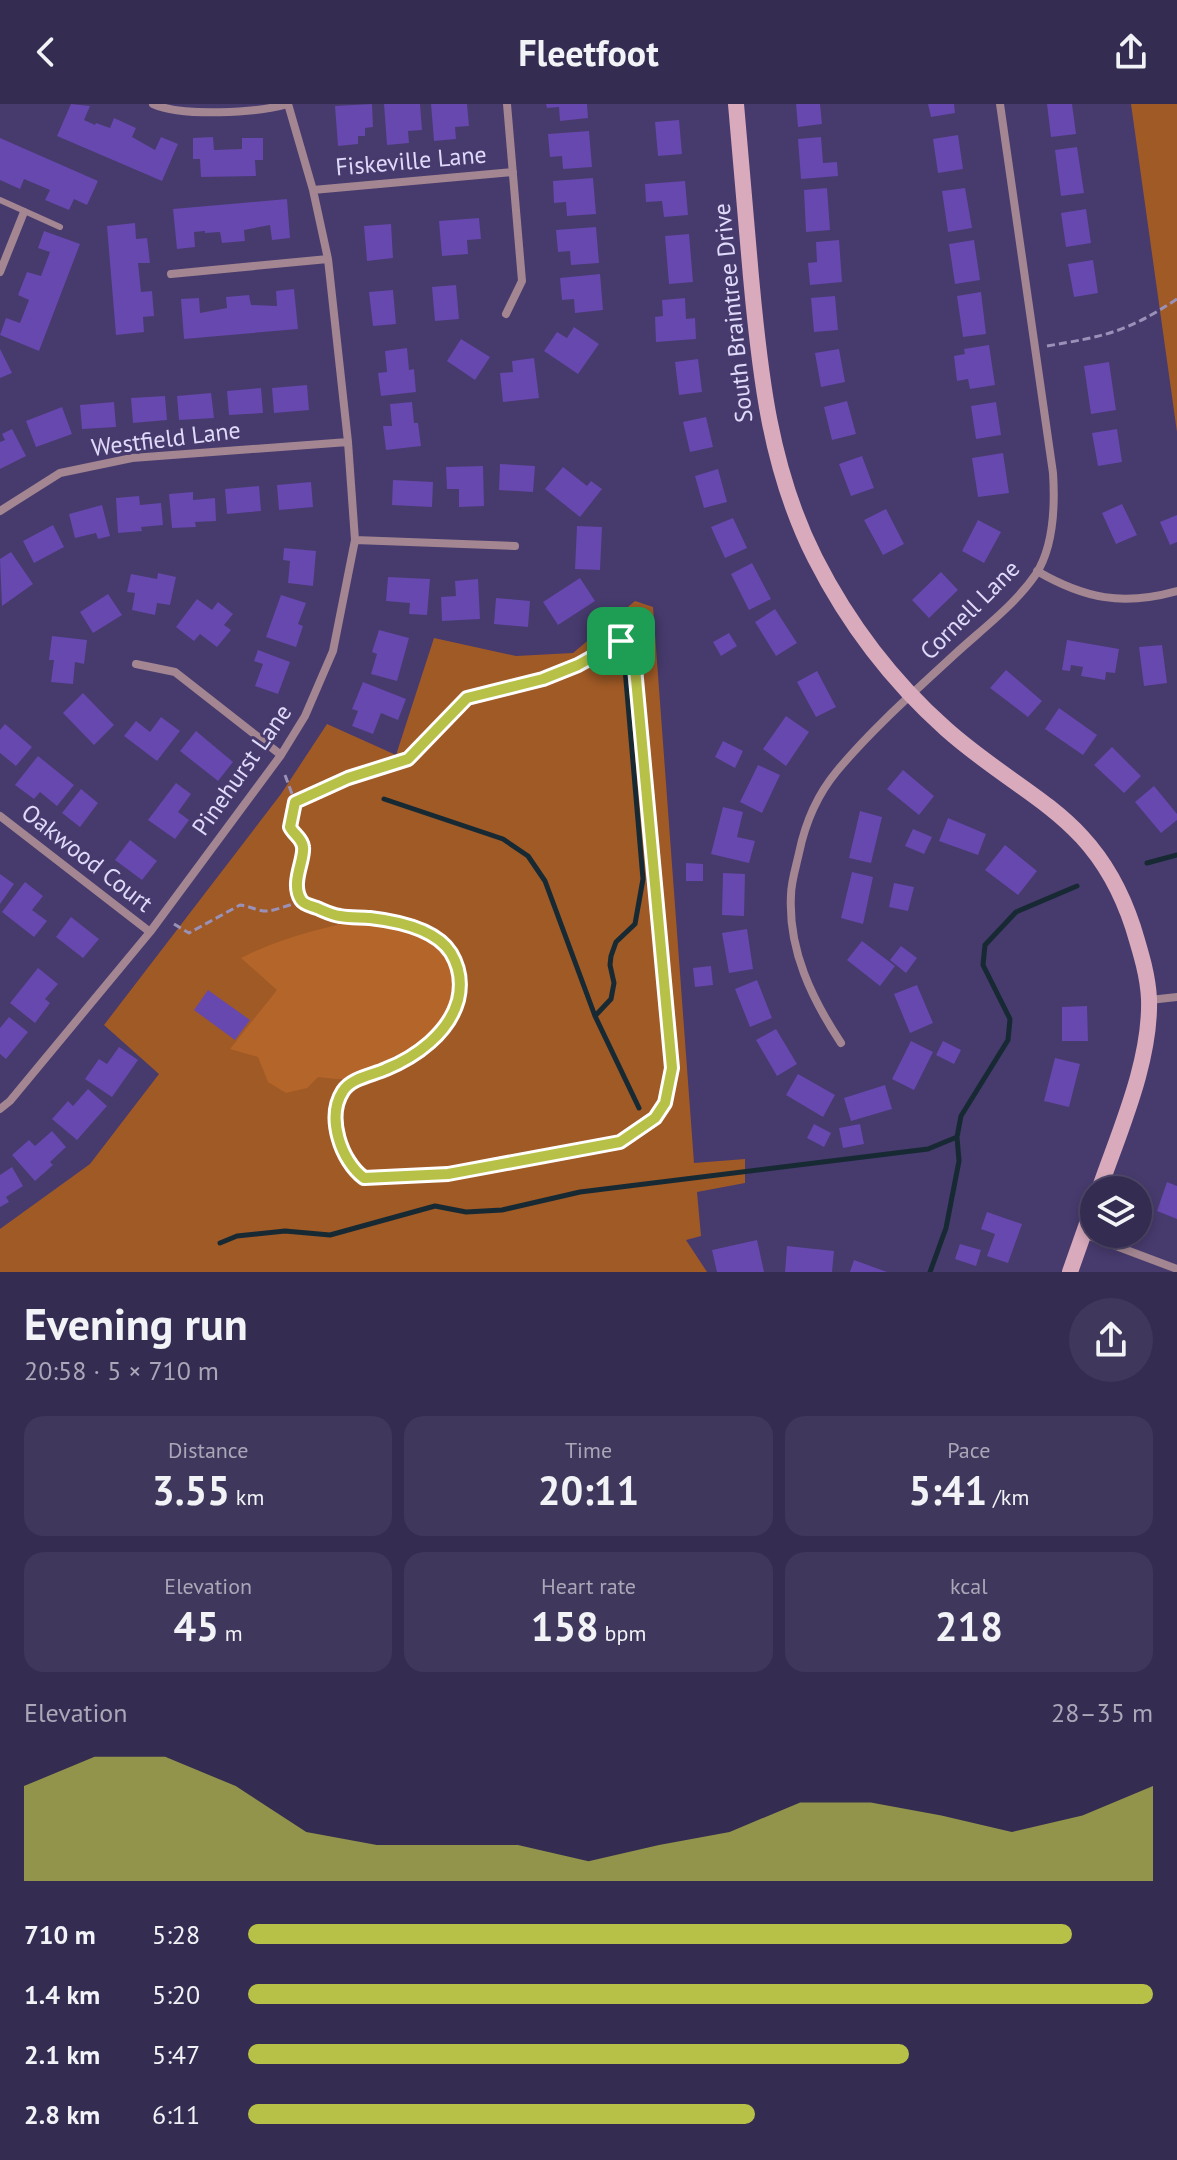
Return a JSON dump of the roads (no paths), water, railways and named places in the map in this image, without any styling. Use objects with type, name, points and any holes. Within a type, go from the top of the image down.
[{"type":"street","points":[[153,104],[172,111],[267,110],[288,104]]},
{"type":"street","name":"Pinehurst Lane","points":[[0,1109],[10,1101],[150,932],[281,755],[305,716],[333,651],[355,540],[348,442],[328,259],[313,190],[288,104]]},
{"type":"street","points":[[506,314],[522,281],[507,104]]},
{"type":"street","name":"South Braintree Drive","points":[[736,104],[761,385],[780,472],[808,543],[857,630],[911,695],[966,746],[1064,817],[1093,848],[1120,890],[1129,915],[1144,966],[1149,1000],[1144,1050],[1130,1102],[1104,1176]]},
{"type":"street","name":"Cornell Lane","points":[[841,1043],[818,1008],[802,969],[793,932],[790,894],[803,833],[837,771],[911,695],[1021,593],[1037,571],[1051,528],[1054,493],[1000,104]]},
{"type":"street","name":"Fiskeville Lane","points":[[313,190],[513,172]]},
{"type":"street","points":[[0,272],[24,212]]},
{"type":"street","points":[[171,274],[328,259]]},
{"type":"street","name":"Westfield Lane","points":[[0,511],[60,473],[132,458],[348,442]]},
{"type":"street","points":[[355,540],[515,546]]},
{"type":"street","points":[[1037,571],[1078,592],[1111,599],[1145,599],[1177,591]]},
{"type":"street","points":[[136,664],[175,672],[281,755]]},
{"type":"street","name":"Oakwood Court","points":[[0,816],[150,932]]},
{"type":"street","points":[[1149,1000],[1177,997]]},
{"type":"street","points":[[1070,1272],[1080,1245]]},
{"type":"street","points":[[1121,1248],[1177,1269]]},
{"type":"lane","points":[[0,200],[60,227]]},
{"type":"waterway","points":[[595,1016],[611,999],[614,983],[611,956],[616,942],[635,924],[643,879],[624,657]]},
{"type":"waterway","points":[[384,799],[503,839],[528,856],[545,881],[595,1016],[639,1108]]},
{"type":"waterway","points":[[1147,863],[1177,855]]},
{"type":"waterway","points":[[930,1272],[946,1228],[959,1161],[957,1137],[961,1116],[1008,1040],[1010,1019],[983,965],[985,945],[1016,912],[1077,886]]},
{"type":"waterway","points":[[220,1243],[237,1236],[285,1231],[330,1235],[435,1206],[466,1212],[502,1210],[580,1192],[928,1149],[957,1137]]}]
